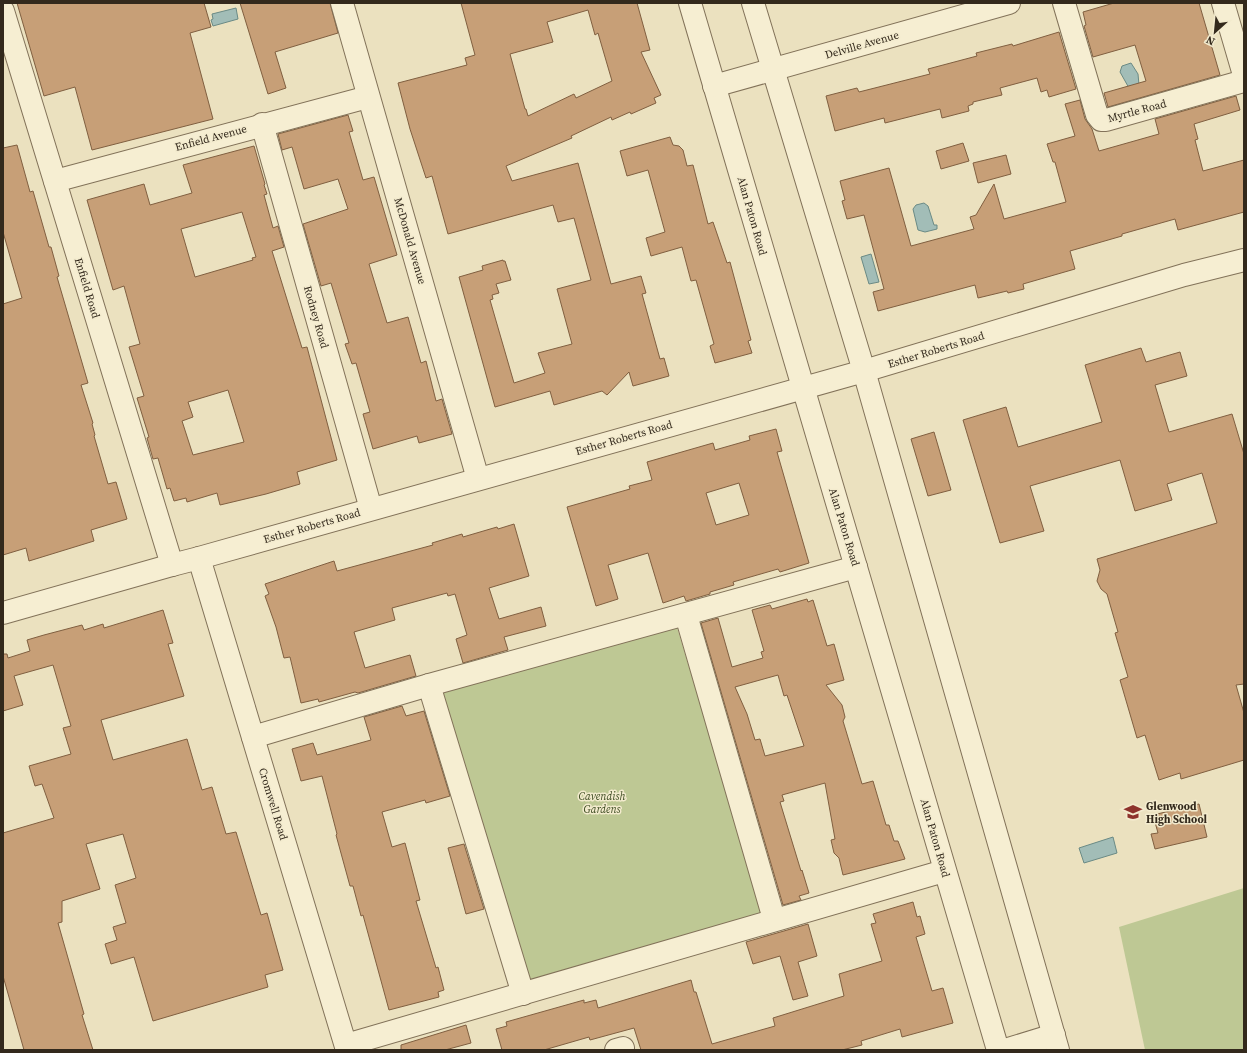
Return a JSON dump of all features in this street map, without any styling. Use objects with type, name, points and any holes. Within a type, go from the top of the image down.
[{"type":"street","name":"McDonald Avenue","points":[[342,3],[478,478]]},
{"type":"street","points":[[753,3],[864,371],[1056,1043],[1005,1050]]},
{"type":"street","name":"Delville Avenue","points":[[714,86],[1009,3]]},
{"type":"street","name":"Myrtle Road","points":[[1064,3],[1097,115],[1101,120],[1106,120],[1244,81]]},
{"type":"street","points":[[1223,3],[1244,75]]},
{"type":"street","name":"Alan Paton Road","points":[[694,4],[714,86],[944,871],[998,1050]]},
{"type":"street","name":"Enfield Road","points":[[3,11],[172,565]]},
{"type":"street","name":"Enfield Avenue","points":[[54,181],[368,96]]},
{"type":"street","name":"Rodney Road","points":[[262,124],[371,509]]},
{"type":"street","name":"Esther Roberts Road","points":[[3,613],[478,478],[864,371],[1184,275],[1244,260]]},
{"type":"street","name":"Cromwell Road","points":[[199,558],[346,1048]]},
{"type":"street","points":[[253,737],[429,685],[856,567]]},
{"type":"street","points":[[686,615],[774,919]]},
{"type":"street","points":[[429,685],[522,994]]},
{"type":"street","points":[[346,1048],[774,919],[944,871]]},
{"type":"green space","name":"Cavendish Gardens","points":[[676,624],[764,915],[528,985],[440,694]]},
{"type":"green space","points":[[1244,888],[1244,1050],[1145,1050],[1119,927]]},
{"type":"water","points":[[236,8],[238,19],[213,26],[211,20],[213,19],[212,14]]},
{"type":"water","points":[[1131,63],[1138,74],[1139,85],[1129,88],[1120,72],[1122,66]]},
{"type":"water","points":[[924,203],[928,206],[934,225],[937,225],[937,229],[925,232],[918,230],[913,209],[916,205]]},
{"type":"water","points":[[871,254],[879,282],[869,284],[861,257]]},
{"type":"water","points":[[1113,837],[1117,853],[1084,863],[1079,848]]},
{"type":"building","points":[[17,3],[204,3],[211,27],[190,33],[213,119],[92,150],[75,87],[44,96]]},
{"type":"building","points":[[240,3],[330,3],[338,33],[275,52],[286,88],[268,94]]},
{"type":"building","points":[[461,3],[637,3],[650,50],[641,52],[661,95],[654,98],[656,103],[631,114],[630,112],[612,120],[611,117],[571,136],[572,138],[506,166],[512,181],[578,163],[611,284],[641,276],[646,293],[642,294],[660,359],[664,358],[669,376],[633,386],[629,372],[607,395],[602,391],[554,405],[550,391],[495,407],[459,277],[483,270],[482,266],[503,260],[505,261],[511,280],[496,284],[499,293],[492,295],[493,299],[490,300],[514,383],[545,373],[538,353],[572,344],[557,289],[591,280],[574,218],[558,222],[553,205],[448,234],[432,176],[426,178],[410,129],[398,83],[467,65],[465,58],[475,55]],"holes":[[[588,10],[595,35],[598,33],[612,81],[576,98],[574,94],[528,116],[510,54],[553,42],[547,22]]]},
{"type":"building","points":[[1114,3],[1199,3],[1220,75],[1108,107],[1104,93],[1146,81],[1135,45],[1093,57],[1084,26],[1086,25],[1083,12]]},
{"type":"building","points":[[1059,32],[1076,89],[1049,97],[1047,90],[1041,92],[1037,78],[1000,88],[1002,95],[973,102],[973,104],[968,106],[969,111],[942,118],[940,109],[885,123],[884,118],[835,131],[826,96],[857,88],[859,92],[930,74],[928,69],[977,56],[976,53],[1012,44],[1013,46]]},
{"type":"building","points":[[1236,96],[1240,110],[1194,124],[1198,139],[1195,140],[1203,171],[1244,160],[1244,212],[1178,230],[1175,219],[1070,251],[1075,269],[1023,284],[1024,289],[1008,293],[1007,291],[978,298],[975,285],[878,311],[873,292],[884,289],[864,215],[847,219],[842,201],[845,200],[840,181],[889,168],[911,246],[974,229],[970,217],[976,215],[994,184],[1004,219],[1066,202],[1055,162],[1053,162],[1047,144],[1075,136],[1065,104],[1080,100],[1085,119],[1092,129],[1099,151],[1159,134],[1155,119]]},
{"type":"building","points":[[348,115],[353,131],[349,132],[363,180],[374,177],[397,255],[369,264],[387,323],[408,317],[421,363],[426,361],[436,401],[442,399],[452,434],[419,443],[417,436],[373,449],[363,414],[370,412],[356,363],[352,364],[345,344],[349,343],[331,283],[321,286],[303,224],[348,209],[338,179],[304,189],[292,147],[282,150],[278,134]]},
{"type":"building","points":[[670,137],[673,145],[679,146],[683,150],[687,166],[693,165],[708,224],[713,222],[727,263],[730,262],[751,340],[748,341],[752,353],[715,363],[710,346],[714,344],[696,280],[691,281],[682,247],[651,256],[646,238],[665,232],[648,170],[627,176],[620,151]]},
{"type":"building","points":[[963,143],[969,161],[941,169],[936,151]]},
{"type":"building","points":[[17,145],[30,192],[33,191],[49,247],[51,247],[59,276],[57,277],[88,383],[81,385],[93,423],[94,436],[108,484],[116,482],[127,519],[91,530],[94,541],[29,561],[26,548],[3,555],[3,304],[22,298],[3,232],[3,148]]},
{"type":"building","points":[[254,146],[265,184],[267,194],[264,195],[273,228],[278,226],[284,247],[272,251],[302,348],[307,347],[337,460],[297,472],[300,484],[220,505],[217,493],[187,502],[186,498],[174,501],[170,488],[167,489],[158,458],[153,459],[147,438],[149,437],[137,398],[144,396],[129,347],[140,344],[124,286],[113,290],[87,200],[144,184],[150,205],[192,193],[183,165]],"holes":[[[242,212],[256,257],[252,258],[253,260],[195,277],[181,229]],[[228,390],[244,442],[193,455],[182,421],[193,417],[188,402]]]},
{"type":"building","points":[[1006,155],[1011,174],[978,183],[973,163]]},
{"type":"building","points":[[1141,348],[1146,362],[1180,352],[1187,376],[1155,385],[1169,432],[1232,414],[1244,454],[1244,684],[1236,685],[1244,713],[1244,760],[1181,779],[1180,773],[1159,780],[1145,735],[1137,738],[1120,680],[1128,677],[1115,633],[1118,632],[1107,594],[1101,589],[1097,581],[1100,570],[1097,559],[1217,523],[1202,473],[1167,484],[1172,500],[1135,511],[1120,460],[1030,486],[1044,531],[1000,543],[963,420],[1006,407],[1018,447],[1102,422],[1085,365]]},
{"type":"building","points":[[776,429],[782,451],[777,452],[809,563],[780,572],[778,569],[733,582],[734,585],[686,601],[684,596],[663,603],[648,553],[608,565],[618,599],[596,606],[567,507],[630,489],[629,486],[652,480],[647,462],[713,443],[715,450],[750,440],[749,436]],"holes":[[[739,483],[749,515],[716,525],[706,493]]]},
{"type":"building","points":[[934,432],[951,490],[928,496],[911,439]]},
{"type":"building","points":[[514,524],[529,576],[489,588],[499,619],[541,607],[546,626],[504,637],[508,650],[463,663],[456,639],[467,635],[455,594],[448,596],[447,593],[392,608],[395,620],[354,632],[365,668],[410,655],[416,676],[358,693],[355,692],[319,702],[318,699],[301,703],[290,657],[284,658],[276,627],[265,596],[269,594],[265,584],[334,561],[337,571],[433,545],[432,543],[462,534],[463,537],[497,527],[498,529]]},
{"type":"building","points":[[807,599],[808,602],[813,600],[827,646],[834,644],[844,680],[826,685],[842,705],[845,717],[843,721],[862,784],[873,781],[886,825],[889,825],[894,841],[898,841],[905,859],[843,875],[839,858],[834,853],[831,840],[835,839],[825,783],[782,795],[784,801],[780,802],[809,893],[799,896],[801,900],[783,905],[701,623],[718,618],[732,667],[763,658],[761,652],[764,651],[752,610],[770,605],[772,609]],"holes":[[[778,675],[784,696],[787,695],[804,746],[765,756],[760,739],[755,740],[747,714],[735,687]]]},
{"type":"building","points":[[163,610],[173,643],[168,644],[184,696],[101,720],[113,760],[187,739],[202,790],[212,787],[226,834],[236,832],[261,915],[267,913],[283,970],[265,975],[268,987],[153,1021],[134,957],[111,964],[105,944],[117,940],[113,927],[126,923],[115,885],[136,878],[123,834],[86,844],[100,889],[62,901],[62,922],[58,923],[84,1014],[82,1015],[93,1050],[24,1050],[3,976],[3,833],[54,818],[42,784],[35,786],[29,766],[71,754],[63,728],[71,726],[53,665],[14,676],[23,705],[3,711],[3,654],[7,654],[8,658],[30,651],[27,640],[44,635],[82,625],[84,630],[103,624],[104,628]]},
{"type":"building","points":[[402,706],[406,716],[424,711],[450,796],[426,803],[425,800],[382,812],[392,847],[405,843],[420,900],[416,901],[444,990],[438,992],[439,997],[389,1010],[363,915],[361,916],[353,886],[350,886],[322,776],[301,781],[292,749],[313,743],[317,755],[371,740],[364,717]]},
{"type":"building","points":[[1199,804],[1207,837],[1155,849],[1151,834],[1158,833],[1153,815]]},
{"type":"building","points":[[464,844],[484,909],[466,914],[448,848]]},
{"type":"building","points":[[913,902],[917,917],[920,916],[925,934],[916,937],[932,991],[943,988],[953,1023],[902,1037],[900,1029],[861,1041],[862,1045],[842,1050],[641,1050],[634,1028],[590,1040],[589,1037],[544,1050],[502,1050],[496,1029],[507,1026],[506,1022],[584,1000],[584,1003],[596,1000],[598,1008],[691,980],[712,1044],[775,1026],[773,1018],[844,996],[839,974],[882,961],[871,924],[876,923],[873,914]]},
{"type":"building","points":[[808,924],[817,956],[798,962],[808,996],[793,1000],[780,956],[753,964],[746,942]]},
{"type":"building","points":[[466,1025],[471,1043],[445,1050],[401,1050],[401,1045]]},
{"type":"place","name":"Glenwood High School","points":[[1133,812]]}]
